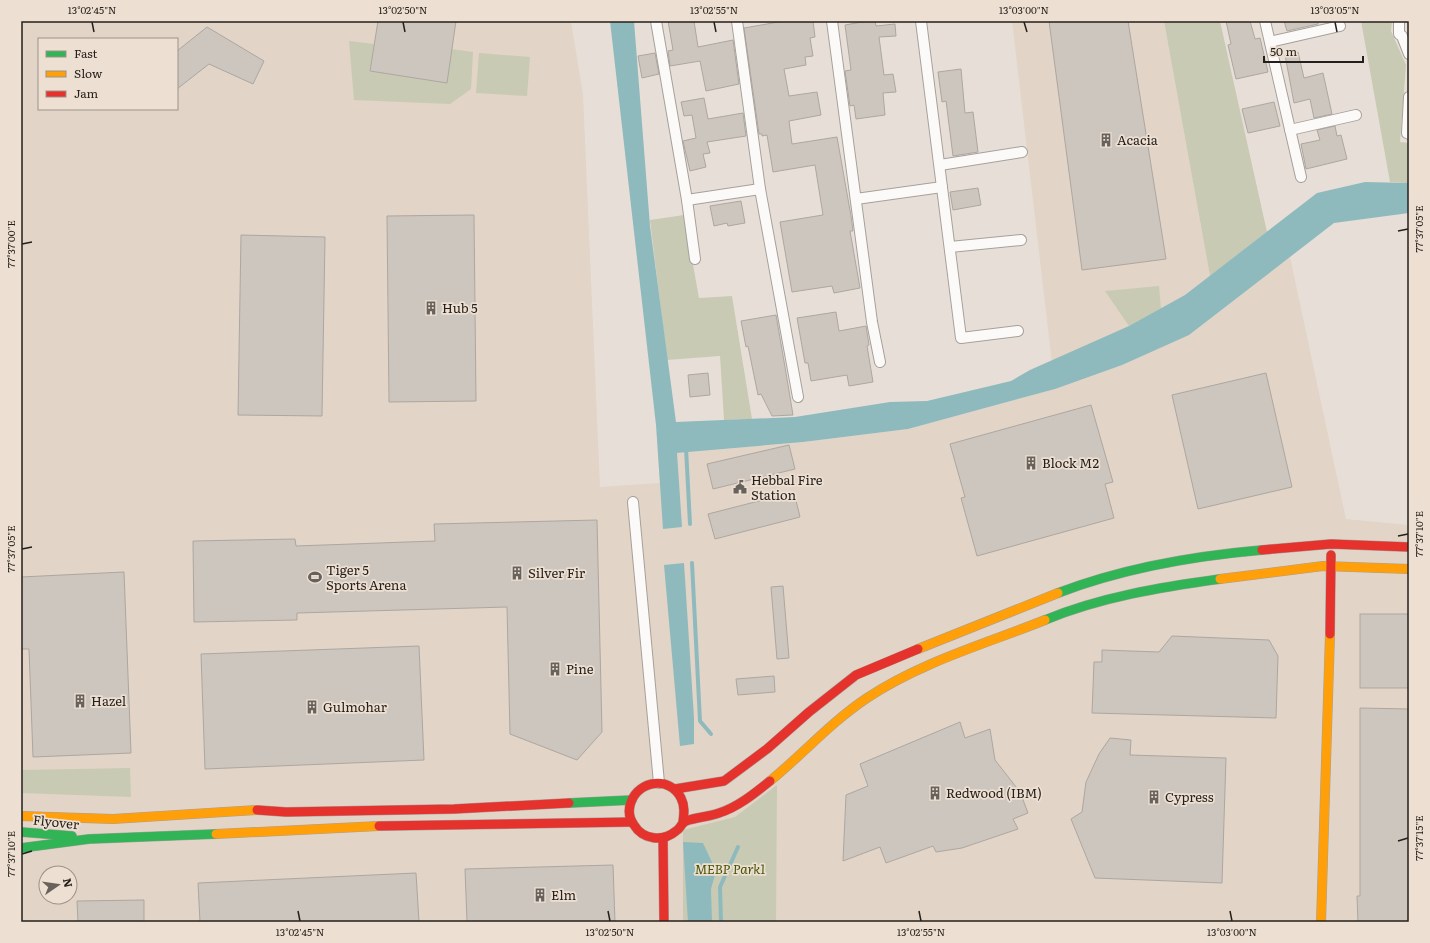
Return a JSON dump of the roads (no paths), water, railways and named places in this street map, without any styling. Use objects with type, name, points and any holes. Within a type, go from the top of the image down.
[{"type":"street","points":[[656,21],[687,200],[695,259]]},
{"type":"street","points":[[737,21],[760,189],[798,397]]},
{"type":"street","points":[[832,21],[872,322],[880,362]]},
{"type":"street","points":[[921,21],[961,338],[1018,331]]},
{"type":"street","points":[[1265,21],[1301,177]]},
{"type":"street","points":[[1399,21],[1399,34],[1402,36],[1409,54]]},
{"type":"street","points":[[1270,42],[1340,26]]},
{"type":"street","points":[[1409,97],[1407,134],[1409,134]]},
{"type":"street","points":[[1290,130],[1356,116]]},
{"type":"street","points":[[940,165],[1022,152]]},
{"type":"street","points":[[856,199],[942,187]]},
{"type":"street","points":[[687,200],[760,189]]},
{"type":"street","points":[[950,247],[1021,240]]},
{"type":"street","points":[[633,502],[659,783]]},
{"type":"street","points":[[675,789],[684,804],[685,813],[683,822],[672,835],[654,839],[645,836],[637,830],[632,822],[629,812],[632,800],[642,788],[650,784],[659,783],[675,789],[724,781],[767,749],[809,712],[856,675],[1002,614],[1071,588],[1176,561],[1227,553],[1331,544],[1409,547]]},
{"type":"street","points":[[1321,922],[1331,544]]},
{"type":"street","points":[[683,822],[715,816],[743,802],[801,754],[833,723],[870,696],[902,679],[972,648],[1077,608],[1180,584],[1331,566],[1409,569]]},
{"type":"street","points":[[21,816],[113,818],[260,810],[286,812],[454,809],[632,800]]},
{"type":"street","points":[[21,848],[89,839],[385,826],[632,822]]},
{"type":"street","name":"Flyover","points":[[21,832],[46,833],[89,839]]},
{"type":"street","points":[[663,838],[664,922]]},
{"type":"water","points":[[610,21],[634,21],[650,226],[676,422],[795,417],[890,402],[927,401],[1011,381],[1030,370],[1129,326],[1185,295],[1317,193],[1365,182],[1409,183],[1409,213],[1334,223],[1189,335],[1122,365],[1055,389],[908,429],[803,442],[677,453],[682,527],[663,529],[656,425]]},
{"type":"water","points":[[684,563],[694,718],[694,744],[680,746],[664,565]]},
{"type":"water","points":[[683,842],[703,843],[716,871],[711,889],[712,922],[688,922]]},
{"type":"waterway","points":[[686,448],[690,524]]},
{"type":"waterway","points":[[692,563],[700,721],[711,734]]},
{"type":"waterway","points":[[721,922],[720,887],[738,847]]},
{"type":"place","name":"Acacia","points":[[1106,140]]},
{"type":"place","name":"Hub 5","points":[[431,308]]},
{"type":"place","name":"Block M2","points":[[1031,463]]},
{"type":"place","name":"Hebbal Fire Station","points":[[740,487]]},
{"type":"place","name":"Silver Fir","points":[[517,573]]},
{"type":"place","name":"Tiger 5 Sports Arena","points":[[315,577]]},
{"type":"place","name":"Pine","points":[[555,669]]},
{"type":"place","name":"Hazel","points":[[80,701]]},
{"type":"place","name":"Gulmohar","points":[[312,707]]},
{"type":"place","name":"Redwood (IBM)","points":[[935,793]]},
{"type":"place","name":"Cypress","points":[[1154,797]]},
{"type":"place","name":"Elm","points":[[540,895]]},
{"type":"park label","name":"MEBP Park1","points":[[730,869]]}]
